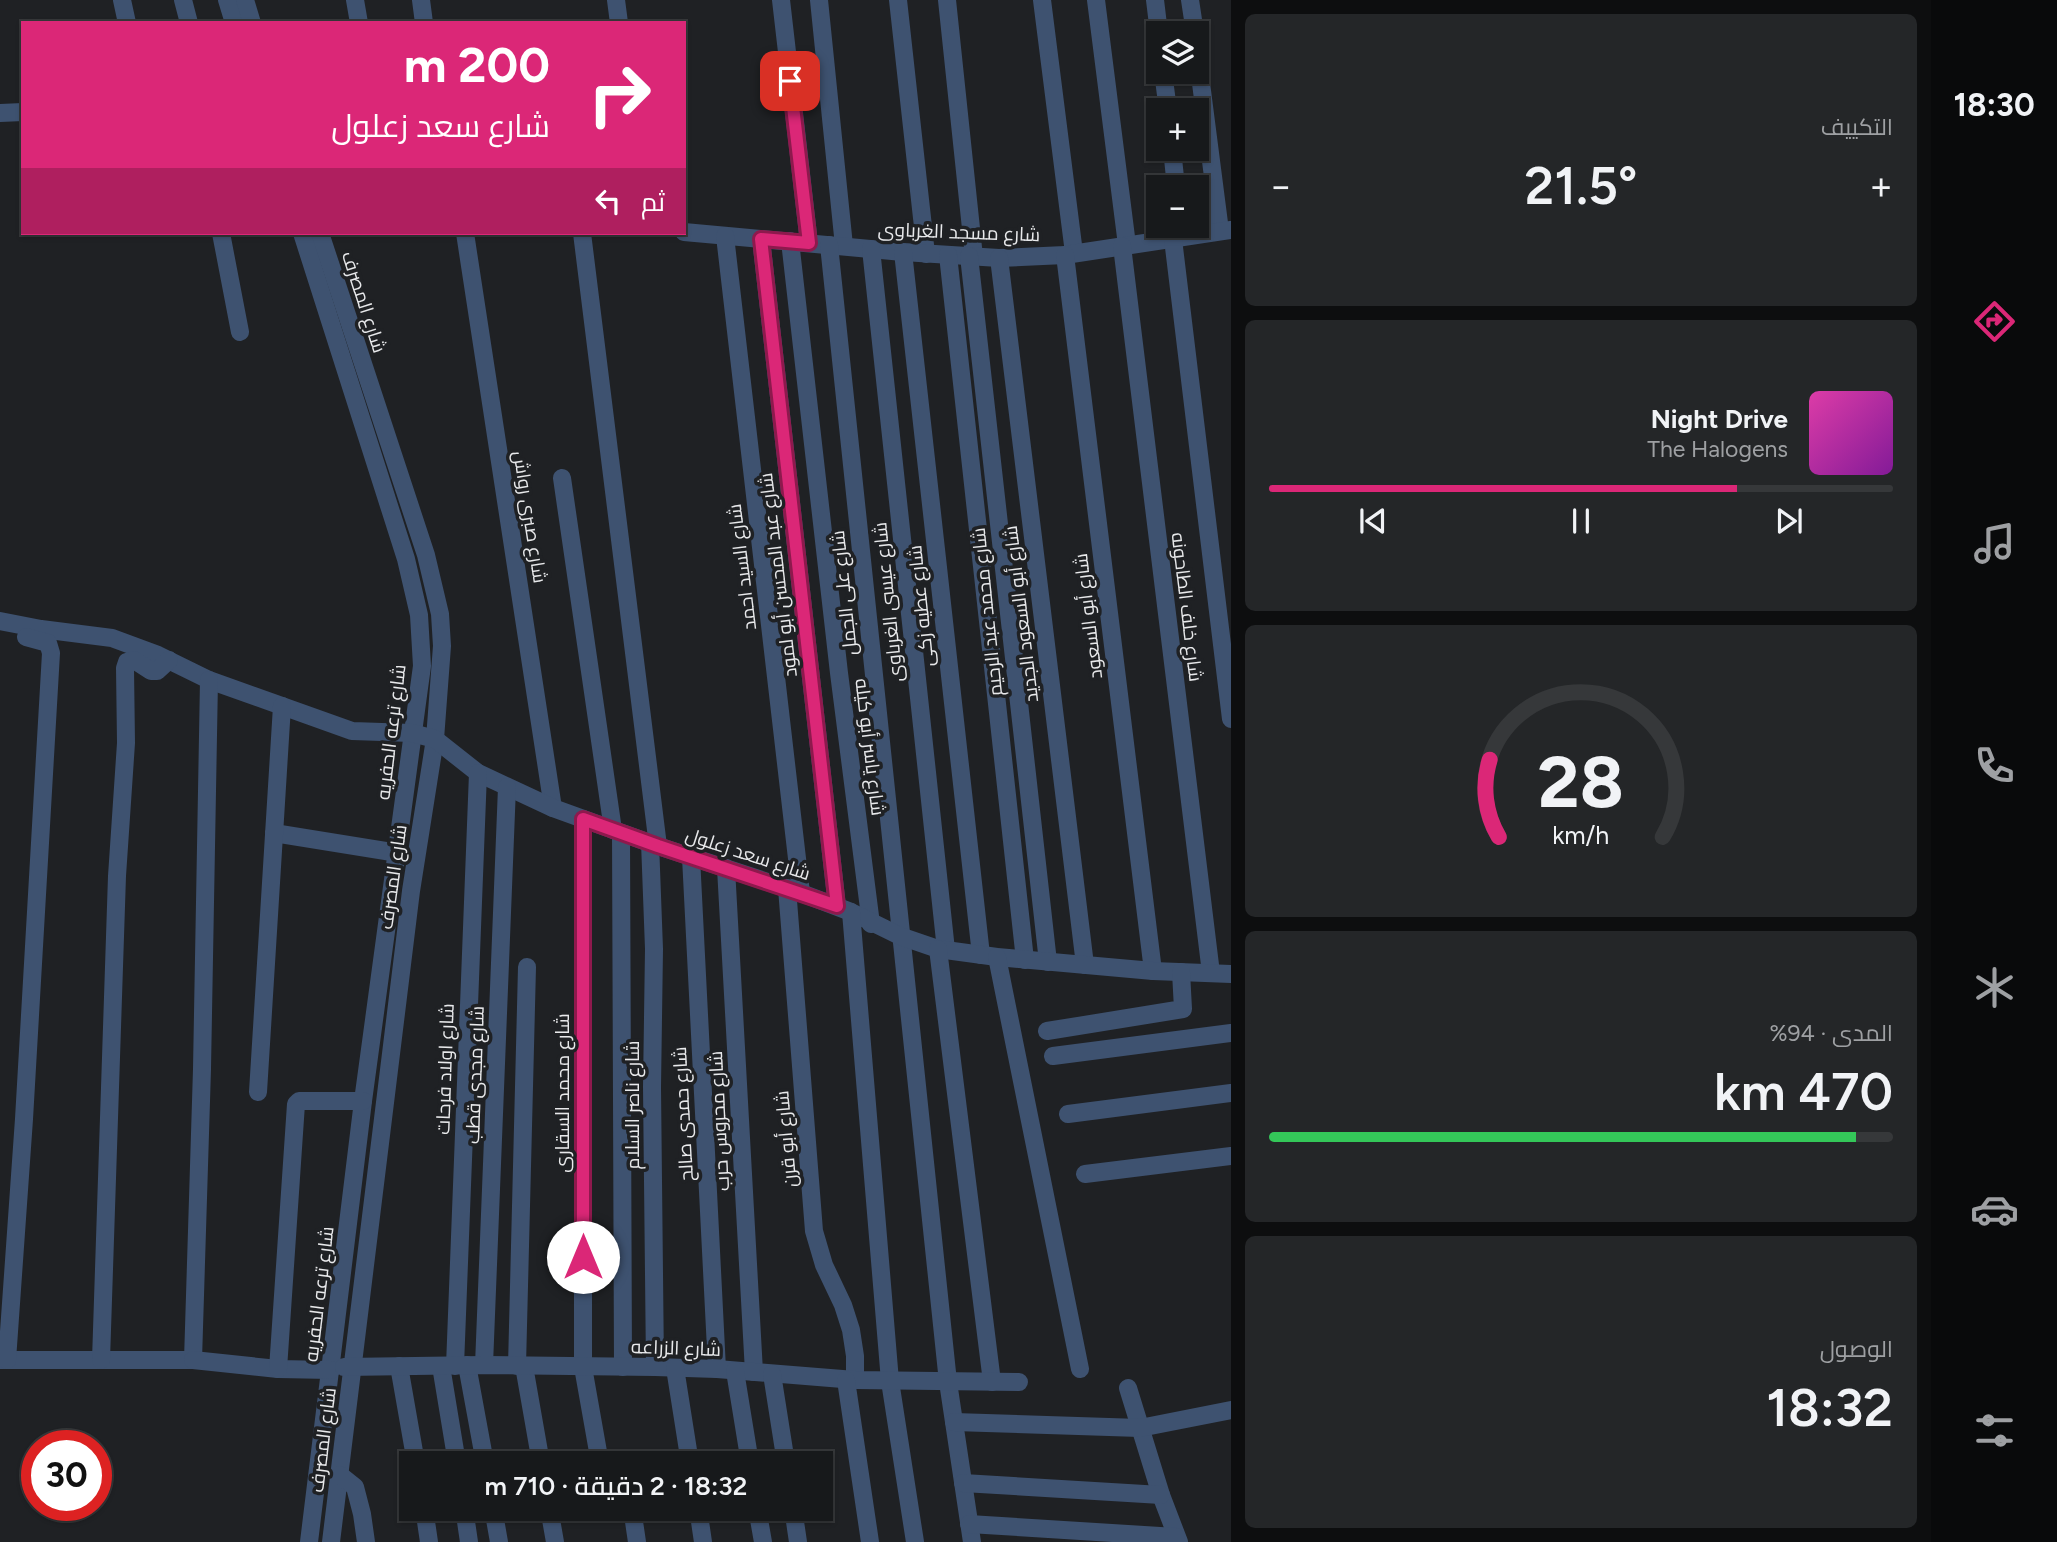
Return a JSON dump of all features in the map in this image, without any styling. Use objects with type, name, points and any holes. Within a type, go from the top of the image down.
[{"type":"street","points":[[122,0],[127,21]]},
{"type":"street","points":[[183,0],[188,21]]},
{"type":"street","points":[[227,0],[233,21]]},
{"type":"street","points":[[245,0],[251,21]]},
{"type":"street","points":[[355,0],[359,21]]},
{"type":"street","points":[[421,0],[424,21]]},
{"type":"street","points":[[616,0],[619,21]]},
{"type":"street","points":[[780,0],[809,243]]},
{"type":"street","name":"شارع على الجمل","points":[[819,0],[837,246],[900,936],[948,1382],[970,1533]]},
{"type":"street","points":[[898,0],[926,254]]},
{"type":"street","name":"شارع محمد عبد الرحيم","points":[[947,0],[1048,962]]},
{"type":"street","name":"شارع أبو السعود","points":[[1042,0],[1153,971]]},
{"type":"street","name":"شارع خلف الطاحونه","points":[[1096,0],[1211,973]]},
{"type":"street","points":[[1155,0],[1158,21]]},
{"type":"street","points":[[1190,0],[1193,21]]},
{"type":"street","points":[[1202,84],[1226,231]]},
{"type":"street","points":[[0,113],[21,112]]},
{"type":"street","name":"شارع مسجد الغرباوى","points":[[686,232],[999,258],[1070,254],[1161,238]]},
{"type":"street","points":[[221,235],[240,332]]},
{"type":"street","name":"شارع ترعه الحفريه","points":[[303,235],[413,584],[419,615],[422,666],[363,1101],[309,1542]]},
{"type":"street","name":"شارع المصرف","points":[[321,235],[435,587],[442,646],[435,740],[411,891],[331,1542]]},
{"type":"street","name":"شارع صبرى رواش","points":[[465,235],[553,808]]},
{"type":"street","name":"شارع ناصر السلام","points":[[582,235],[654,844],[652,1087],[655,1367]]},
{"type":"street","name":"شارع السيد احمد","points":[[725,236],[794,890]]},
{"type":"street","points":[[1179,238],[1231,719]]},
{"type":"street","name":"شارع عبد المحسن أبو لمود","points":[[761,239],[844,909],[890,1381],[915,1542]]},
{"type":"street","name":"شارع ياسر أبو كيله","points":[[790,241],[839,673],[871,924]]},
{"type":"street","name":"شارع عيسى الغرباوى","points":[[871,249],[942,949],[992,1382]]},
{"type":"street","name":"شارع عطيه زكى","points":[[903,252],[989,956],[1080,1369]]},
{"type":"street","points":[[948,255],[1025,960]]},
{"type":"street","name":"شارع أبو السعود الجديد","points":[[999,258],[1085,965]]},
{"type":"street","points":[[562,478],[617,831],[623,1367]]},
{"type":"street","points":[[0,621],[112,638],[169,660],[209,680],[352,731],[412,733],[435,740]]},
{"type":"street","points":[[0,632],[44,641],[51,647],[24,1119],[3,1360]]},
{"type":"street","points":[[101,1360],[117,876],[126,743],[125,668],[127,662],[134,660],[151,671],[157,671],[169,660]]},
{"type":"street","points":[[193,1360],[209,680]]},
{"type":"street","points":[[258,1092],[282,706]]},
{"type":"street","name":"شارع سعد زعلول","points":[[435,740],[478,773],[553,808],[794,890],[844,909],[900,936],[942,949],[1048,962],[1153,971],[1231,974]]},
{"type":"street","name":"شارع اولاد فرحات","points":[[462,1366],[478,773]]},
{"type":"street","name":"شارع مجدى قطب","points":[[462,1366],[507,787]]},
{"type":"street","name":"شارع محمد السقارى","points":[[583,819],[583,1367],[598,1451]]},
{"type":"street","points":[[274,833],[398,853]]},
{"type":"street","name":"شارع حمدى صالح","points":[[691,857],[717,1369]]},
{"type":"street","name":"شارع محروس حرب","points":[[726,868],[763,1373],[783,1451]]},
{"type":"street","name":"شارع أبو قرن","points":[[794,890],[814,1231],[824,1265],[843,1305],[851,1330],[855,1356],[850,1380],[870,1542]]},
{"type":"street","points":[[527,967],[520,1366],[538,1451]]},
{"type":"street","points":[[1047,1031],[1183,1009],[1181,972]]},
{"type":"street","points":[[1053,1056],[1231,1034]]},
{"type":"street","points":[[1068,1114],[1231,1093]]},
{"type":"street","points":[[278,1369],[296,1104],[299,1101],[363,1101]]},
{"type":"street","points":[[1085,1174],[1231,1156]]},
{"type":"street","name":"شارع الزراعه","points":[[3,1360],[193,1360],[278,1369],[399,1366],[655,1367],[717,1369],[850,1380],[1019,1382]]},
{"type":"street","points":[[399,1366],[414,1451]]},
{"type":"street","points":[[458,1451],[462,1366]]},
{"type":"street","points":[[462,1366],[482,1451]]},
{"type":"street","points":[[675,1368],[688,1451]]},
{"type":"street","points":[[736,1371],[748,1451]]},
{"type":"street","points":[[970,1533],[1177,1539],[1128,1388]]},
{"type":"street","points":[[954,1422],[1140,1428],[1231,1410]]},
{"type":"street","points":[[340,1475],[355,1487],[366,1542]]},
{"type":"street","points":[[963,1483],[1161,1496]]},
{"type":"street","points":[[426,1521],[429,1542]]},
{"type":"street","points":[[466,1521],[470,1542]]},
{"type":"street","points":[[495,1521],[499,1542]]},
{"type":"street","points":[[551,1521],[555,1542]]},
{"type":"street","points":[[634,1521],[637,1542]]},
{"type":"street","points":[[700,1521],[703,1542]]},
{"type":"street","points":[[759,1521],[763,1542]]},
{"type":"street","points":[[795,1521],[799,1542]]},
{"type":"route","points":[[583,1257],[583,819],[837,906],[761,239],[809,243],[790,81]]}]
